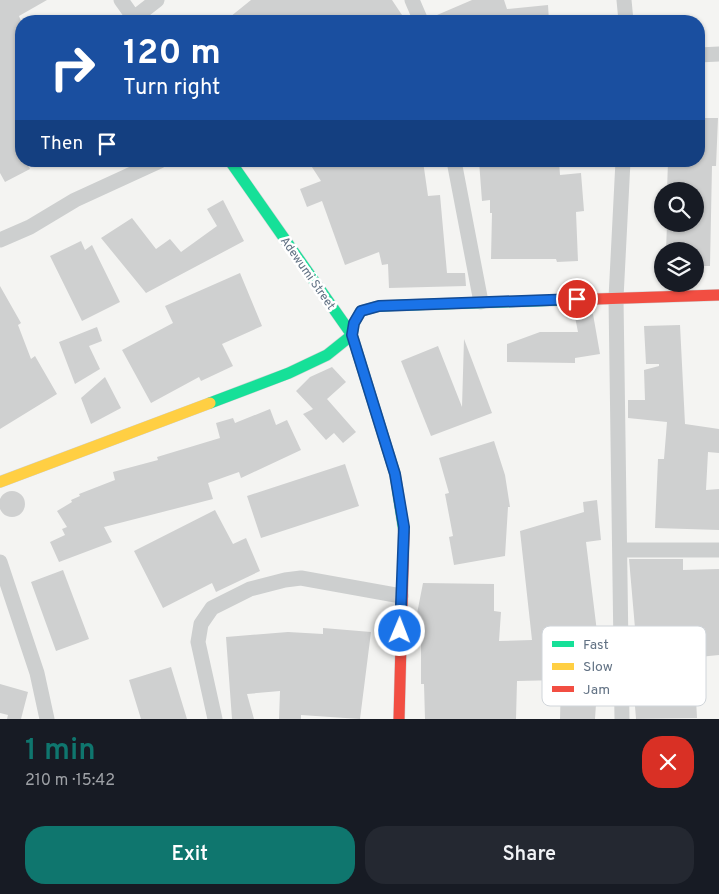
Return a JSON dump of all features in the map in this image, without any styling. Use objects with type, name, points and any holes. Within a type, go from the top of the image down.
[{"type":"street","points":[[121,0],[132,15]]},
{"type":"street","points":[[139,15],[156,0]]},
{"type":"street","points":[[412,0],[418,15]]},
{"type":"street","points":[[624,0],[625,15]]},
{"type":"street","points":[[705,55],[719,54]]},
{"type":"street","points":[[0,240],[30,227],[75,200],[147,167]]},
{"type":"street","name":"Adewumi Street","points":[[234,167],[352,335],[395,474],[404,527],[399,719]]},
{"type":"street","points":[[455,167],[481,302]]},
{"type":"street","points":[[621,626],[616,298],[623,167]]},
{"type":"street","points":[[0,482],[289,373],[327,355],[352,335],[354,323],[361,311],[379,306],[719,295]]},
{"type":"street","points":[[621,550],[719,550]]},
{"type":"street","points":[[0,562],[37,673],[47,719]]},
{"type":"street","points":[[215,719],[198,642],[200,624],[212,608],[250,590],[285,580],[302,578],[401,596]]},
{"type":"street","points":[[622,706],[622,719]]},
{"type":"building","points":[[0,0],[47,0],[21,15],[15,15],[15,167],[29,167],[30,169],[5,182],[0,173]]},
{"type":"building","points":[[251,0],[392,0],[402,15],[232,15]]},
{"type":"building","points":[[472,0],[504,0],[507,9],[548,5],[549,15],[437,15]]},
{"type":"building","points":[[705,118],[718,118],[716,166],[712,166],[710,266],[704,266],[704,242],[666,242],[667,232],[704,232],[704,182],[667,182],[668,167],[705,167]]},
{"type":"building","points":[[312,167],[424,167],[428,196],[440,195],[447,273],[465,273],[466,286],[389,288],[388,264],[382,265],[379,252],[345,265],[322,201],[307,207],[300,189],[321,181]]},
{"type":"building","points":[[479,167],[559,167],[560,175],[581,173],[584,211],[576,212],[578,261],[491,259],[492,213],[490,213],[490,200],[482,201]]},
{"type":"building","points":[[223,200],[244,241],[146,293],[101,238],[132,218],[156,249],[170,239],[181,252],[217,226],[207,209]]},
{"type":"building","points":[[81,241],[85,250],[92,245],[120,302],[82,321],[50,256]]},
{"type":"building","points":[[240,273],[262,326],[222,344],[233,366],[201,381],[199,377],[151,403],[122,350],[173,323],[165,306]]},
{"type":"building","points":[[0,286],[21,323],[18,325],[31,359],[35,356],[57,394],[0,429]]},
{"type":"building","points":[[593,314],[600,354],[575,358],[575,363],[507,362],[507,344],[540,332],[578,332],[575,317]]},
{"type":"building","points":[[680,325],[685,424],[719,429],[719,453],[708,452],[706,490],[719,489],[719,530],[655,528],[658,459],[664,459],[667,422],[628,418],[628,400],[645,400],[644,370],[659,366],[659,364],[646,364],[644,326]]},
{"type":"building","points":[[97,327],[102,341],[89,346],[100,369],[75,384],[59,342]]},
{"type":"building","points":[[464,339],[492,413],[431,436],[401,361],[438,346],[462,407]]},
{"type":"building","points":[[332,367],[346,382],[327,399],[356,432],[343,443],[334,433],[326,440],[303,414],[313,409],[296,391],[310,377]]},
{"type":"building","points":[[105,377],[121,408],[91,424],[81,398]]},
{"type":"building","points":[[270,409],[276,425],[287,420],[301,450],[241,478],[239,472],[208,483],[213,499],[104,527],[112,542],[59,562],[50,542],[65,535],[62,529],[67,527],[57,511],[72,502],[71,500],[80,496],[79,494],[115,480],[113,472],[158,460],[157,457],[220,438],[216,423],[233,418],[235,423]]},
{"type":"building","points":[[494,441],[505,475],[510,507],[508,507],[505,556],[454,565],[449,537],[453,536],[445,494],[449,493],[439,458]]},
{"type":"building","points":[[345,464],[359,506],[261,538],[247,496]]},
{"type":"building","points":[[12,491],[21,495],[25,504],[21,513],[12,517],[3,513],[-1,504],[3,495]]},
{"type":"building","points":[[597,500],[601,540],[586,542],[596,626],[542,626],[542,680],[517,681],[516,719],[425,719],[424,684],[421,684],[421,631],[414,629],[423,583],[494,584],[494,611],[501,612],[499,641],[532,640],[520,531],[584,512],[583,502]]},
{"type":"building","points":[[215,510],[233,544],[246,538],[260,571],[216,592],[212,583],[163,608],[134,551]]},
{"type":"building","points":[[629,559],[683,559],[683,570],[719,569],[719,655],[706,656],[706,626],[635,626]]},
{"type":"building","points":[[63,570],[89,639],[56,651],[31,582]]},
{"type":"building","points":[[323,628],[371,632],[360,719],[301,715],[301,719],[279,719],[280,691],[247,694],[254,719],[232,719],[226,637],[288,632],[323,634]]},
{"type":"building","points":[[171,667],[187,719],[141,719],[129,680]]},
{"type":"building","points":[[0,684],[28,692],[21,719],[7,719],[8,715],[0,713]]},
{"type":"building","points":[[560,706],[596,706],[595,719],[560,719]]},
{"type":"building","points":[[635,706],[696,706],[697,718],[636,719]]},
{"type":"traffic: fast","points":[[234,167],[352,335],[395,474],[404,532]]},
{"type":"traffic: fast","points":[[210,403],[289,373],[327,355],[352,335],[354,323],[361,311],[379,306],[566,300]]},
{"type":"traffic: slow","points":[[0,482],[210,403]]},
{"type":"traffic: jam","points":[[566,300],[719,295]]},
{"type":"traffic: jam","points":[[399,719],[404,532]]},
{"type":"route","points":[[400,631],[404,527],[395,474],[352,335],[354,323],[361,311],[379,306],[577,299]]}]
